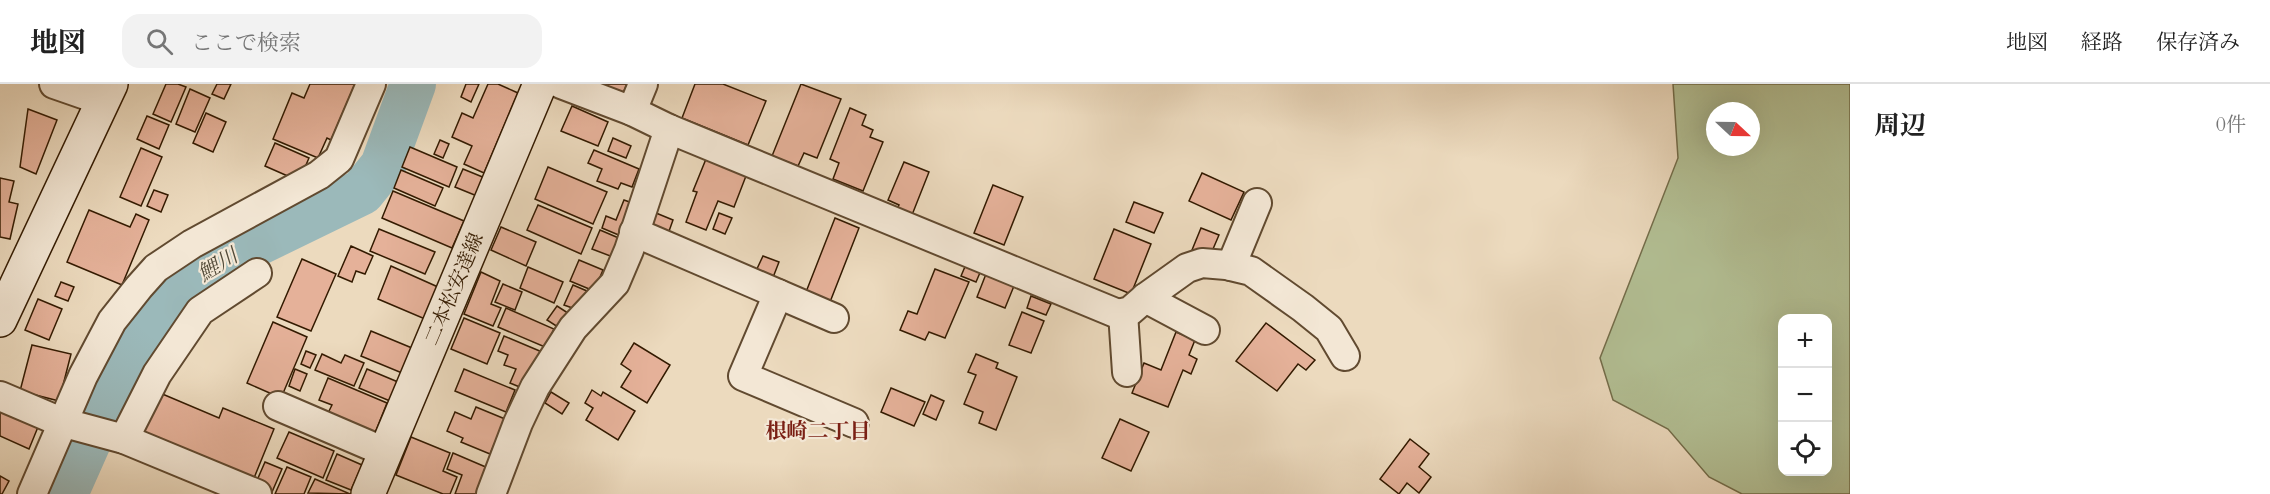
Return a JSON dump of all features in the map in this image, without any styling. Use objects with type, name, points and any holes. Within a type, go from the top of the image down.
[{"type":"main road","name":"二本松安達線","points":[[368,494],[540,84]]},
{"type":"main road","points":[[0,320],[107,92]]},
{"type":"street","points":[[54,84],[107,92]]},
{"type":"street","points":[[32,494],[67,424],[83,375],[112,321],[156,268],[222,227],[319,175],[339,159],[371,84]]},
{"type":"street","points":[[561,84],[633,111],[669,129],[1118,314],[1187,268],[1202,263],[1232,266],[1251,271],[1329,329],[1345,356]]},
{"type":"street","points":[[633,111],[644,84]]},
{"type":"street","points":[[499,493],[518,423],[535,387],[573,328],[615,283],[669,129]]},
{"type":"street","points":[[1232,266],[1257,203]]},
{"type":"street","points":[[634,232],[834,318]]},
{"type":"street","points":[[120,438],[157,374],[200,310],[257,273]]},
{"type":"street","points":[[778,294],[743,376],[854,423]]},
{"type":"street","points":[[1134,305],[1205,330]]},
{"type":"street","points":[[1127,372],[1134,305]]},
{"type":"street","points":[[0,396],[67,424],[120,438],[257,494]]},
{"type":"street","points":[[278,406],[385,452]]},
{"type":"green space","points":[[1673,84],[1850,84],[1850,494],[1742,494],[1709,477],[1668,429],[1613,400],[1600,358],[1678,158]]},
{"type":"building","points":[[166,84],[186,87],[171,122],[153,114]]},
{"type":"building","points":[[217,84],[231,84],[224,99],[212,94]]},
{"type":"building","points":[[310,84],[355,84],[331,140],[327,138],[318,158],[273,139],[292,93],[304,98]]},
{"type":"building","points":[[466,84],[479,84],[471,102],[461,97]]},
{"type":"building","points":[[488,84],[498,84],[518,93],[484,173],[464,164],[472,146],[452,137],[462,113],[473,118]]},
{"type":"building","points":[[606,84],[627,84],[621,98],[603,90]]},
{"type":"building","points":[[695,84],[723,84],[766,101],[748,145],[682,118]]},
{"type":"building","points":[[801,84],[841,99],[817,158],[804,153],[798,166],[772,156]]},
{"type":"building","points":[[190,89],[210,98],[195,132],[176,124]]},
{"type":"building","points":[[572,106],[608,122],[598,146],[561,131]]},
{"type":"building","points":[[850,108],[866,115],[862,125],[873,130],[870,137],[883,142],[863,191],[833,179],[839,163],[830,159]]},
{"type":"building","points":[[28,109],[57,120],[36,174],[20,167]]},
{"type":"building","points":[[206,113],[226,122],[213,152],[193,143]]},
{"type":"building","points":[[147,116],[169,125],[159,149],[137,139]]},
{"type":"building","points":[[613,138],[631,146],[626,158],[608,151]]},
{"type":"building","points":[[440,140],[449,144],[443,158],[434,154]]},
{"type":"building","points":[[275,143],[309,158],[299,181],[265,166]]},
{"type":"building","points":[[410,147],[457,167],[449,187],[402,167]]},
{"type":"building","points":[[141,148],[162,157],[141,206],[120,197]]},
{"type":"building","points":[[594,150],[639,169],[632,187],[621,183],[618,189],[597,181],[602,169],[588,163]]},
{"type":"building","points":[[706,159],[746,176],[734,207],[718,201],[706,230],[686,222],[697,192],[693,191]]},
{"type":"building","points":[[904,162],[929,172],[910,220],[895,214],[899,205],[888,200]]},
{"type":"building","points":[[548,167],[607,192],[593,224],[535,199]]},
{"type":"building","points":[[463,169],[485,178],[477,196],[455,187]]},
{"type":"building","points":[[401,170],[443,188],[435,206],[394,188]]},
{"type":"building","points":[[1202,173],[1244,192],[1231,220],[1189,201]]},
{"type":"building","points":[[0,178],[14,181],[9,202],[18,204],[10,239],[0,237]]},
{"type":"building","points":[[993,185],[1023,197],[1004,245],[974,233]]},
{"type":"building","points":[[154,190],[168,195],[161,212],[147,206]]},
{"type":"building","points":[[393,191],[464,221],[452,248],[382,218]]},
{"type":"building","points":[[624,200],[635,204],[621,236],[602,228],[606,216],[616,220]]},
{"type":"building","points":[[1134,202],[1163,213],[1154,233],[1126,222]]},
{"type":"building","points":[[538,205],[592,228],[581,254],[527,230]]},
{"type":"building","points":[[89,210],[130,227],[136,214],[149,220],[122,285],[67,262]]},
{"type":"building","points":[[656,213],[673,220],[668,234],[650,227]]},
{"type":"building","points":[[719,213],[732,218],[725,234],[713,229]]},
{"type":"building","points":[[835,218],[859,228],[830,302],[806,292]]},
{"type":"building","points":[[501,227],[536,242],[526,266],[491,250]]},
{"type":"building","points":[[1201,228],[1219,235],[1210,256],[1192,250]]},
{"type":"building","points":[[379,229],[435,252],[425,274],[370,251]]},
{"type":"building","points":[[1114,229],[1151,244],[1131,294],[1094,279]]},
{"type":"building","points":[[600,230],[621,239],[613,257],[592,249]]},
{"type":"building","points":[[351,246],[373,256],[365,274],[356,271],[352,282],[338,276]]},
{"type":"building","points":[[763,256],[779,262],[772,280],[755,273]]},
{"type":"building","points":[[302,259],[336,274],[311,331],[277,317]]},
{"type":"building","points":[[579,260],[603,270],[594,291],[570,281]]},
{"type":"building","points":[[967,262],[982,268],[976,282],[961,276]]},
{"type":"building","points":[[391,266],[438,287],[425,319],[378,299]]},
{"type":"building","points":[[528,267],[563,282],[554,303],[520,288]]},
{"type":"building","points":[[935,269],[969,282],[945,338],[929,332],[925,340],[900,330],[908,311],[917,314]]},
{"type":"building","points":[[481,272],[500,281],[491,304],[501,308],[493,326],[464,314]]},
{"type":"building","points":[[986,274],[1014,286],[1005,308],[977,297]]},
{"type":"building","points":[[61,282],[74,287],[68,301],[55,296]]},
{"type":"building","points":[[503,284],[522,292],[515,310],[495,302]]},
{"type":"building","points":[[573,285],[587,291],[578,310],[564,305]]},
{"type":"building","points":[[1031,296],[1051,304],[1046,315],[1027,308]]},
{"type":"building","points":[[38,299],[62,309],[49,340],[25,330]]},
{"type":"building","points":[[557,306],[571,315],[561,329],[547,320]]},
{"type":"building","points":[[506,308],[554,329],[545,347],[498,327]]},
{"type":"building","points":[[1022,312],[1044,321],[1031,353],[1009,345]]},
{"type":"building","points":[[464,318],[500,333],[487,364],[451,349]]},
{"type":"building","points":[[273,322],[307,337],[281,398],[247,383]]},
{"type":"building","points":[[1266,323],[1315,360],[1306,370],[1298,364],[1277,391],[1236,361]]},
{"type":"building","points":[[371,331],[412,348],[402,373],[361,356]]},
{"type":"building","points":[[1176,332],[1195,340],[1189,355],[1197,359],[1191,374],[1183,370],[1168,407],[1132,393],[1144,363],[1161,370]]},
{"type":"building","points":[[504,336],[542,352],[527,390],[510,383],[516,369],[504,365],[508,355],[498,351]]},
{"type":"building","points":[[634,343],[670,365],[647,403],[621,387],[631,371],[621,364]]},
{"type":"building","points":[[32,345],[71,354],[59,401],[20,391]]},
{"type":"building","points":[[306,351],[316,355],[310,368],[301,364]]},
{"type":"building","points":[[322,354],[341,363],[345,355],[364,363],[354,386],[315,370]]},
{"type":"building","points":[[976,354],[998,363],[996,368],[1017,377],[996,430],[979,423],[983,412],[964,404],[976,375],[968,372]]},
{"type":"building","points":[[295,369],[307,374],[300,391],[289,386]]},
{"type":"building","points":[[367,369],[398,382],[390,401],[359,388]]},
{"type":"building","points":[[464,369],[515,390],[506,412],[455,391]]},
{"type":"building","points":[[328,378],[387,403],[375,433],[328,413],[332,405],[319,400]]},
{"type":"building","points":[[891,388],[925,402],[914,426],[881,412]]},
{"type":"building","points":[[592,390],[601,396],[603,392],[635,411],[618,440],[586,420],[593,408],[585,403]]},
{"type":"building","points":[[551,392],[569,403],[562,414],[545,403]]},
{"type":"building","points":[[160,393],[219,418],[223,408],[274,429],[252,483],[142,436]]},
{"type":"building","points":[[931,395],[944,401],[936,420],[923,414]]},
{"type":"building","points":[[476,407],[505,419],[490,454],[461,442],[463,438],[447,431],[455,412],[471,419]]},
{"type":"building","points":[[0,410],[38,427],[29,449],[0,436]]},
{"type":"building","points":[[1120,419],[1149,432],[1131,471],[1102,458]]},
{"type":"building","points":[[289,432],[334,451],[323,478],[277,458]]},
{"type":"building","points":[[411,437],[450,453],[443,471],[457,477],[450,494],[443,494],[396,475]]},
{"type":"building","points":[[1410,439],[1429,454],[1419,467],[1431,477],[1419,493],[1407,483],[1399,494],[1380,479]]},
{"type":"building","points":[[453,453],[488,468],[478,494],[455,494],[462,475],[447,469]]},
{"type":"building","points":[[337,454],[362,465],[351,490],[326,480]]},
{"type":"building","points":[[265,462],[282,469],[272,492],[255,485]]},
{"type":"building","points":[[287,467],[311,477],[304,494],[275,494]]},
{"type":"building","points":[[0,476],[9,481],[2,494],[0,494]]},
{"type":"building","points":[[315,479],[350,494],[308,493]]},
{"type":"waterway","name":"鯉川","points":[[65,494],[117,377],[144,334],[180,288],[239,252],[362,192],[383,166],[413,84]]},
{"type":"district","name":"根崎二丁目","points":[[818,431]]}]
